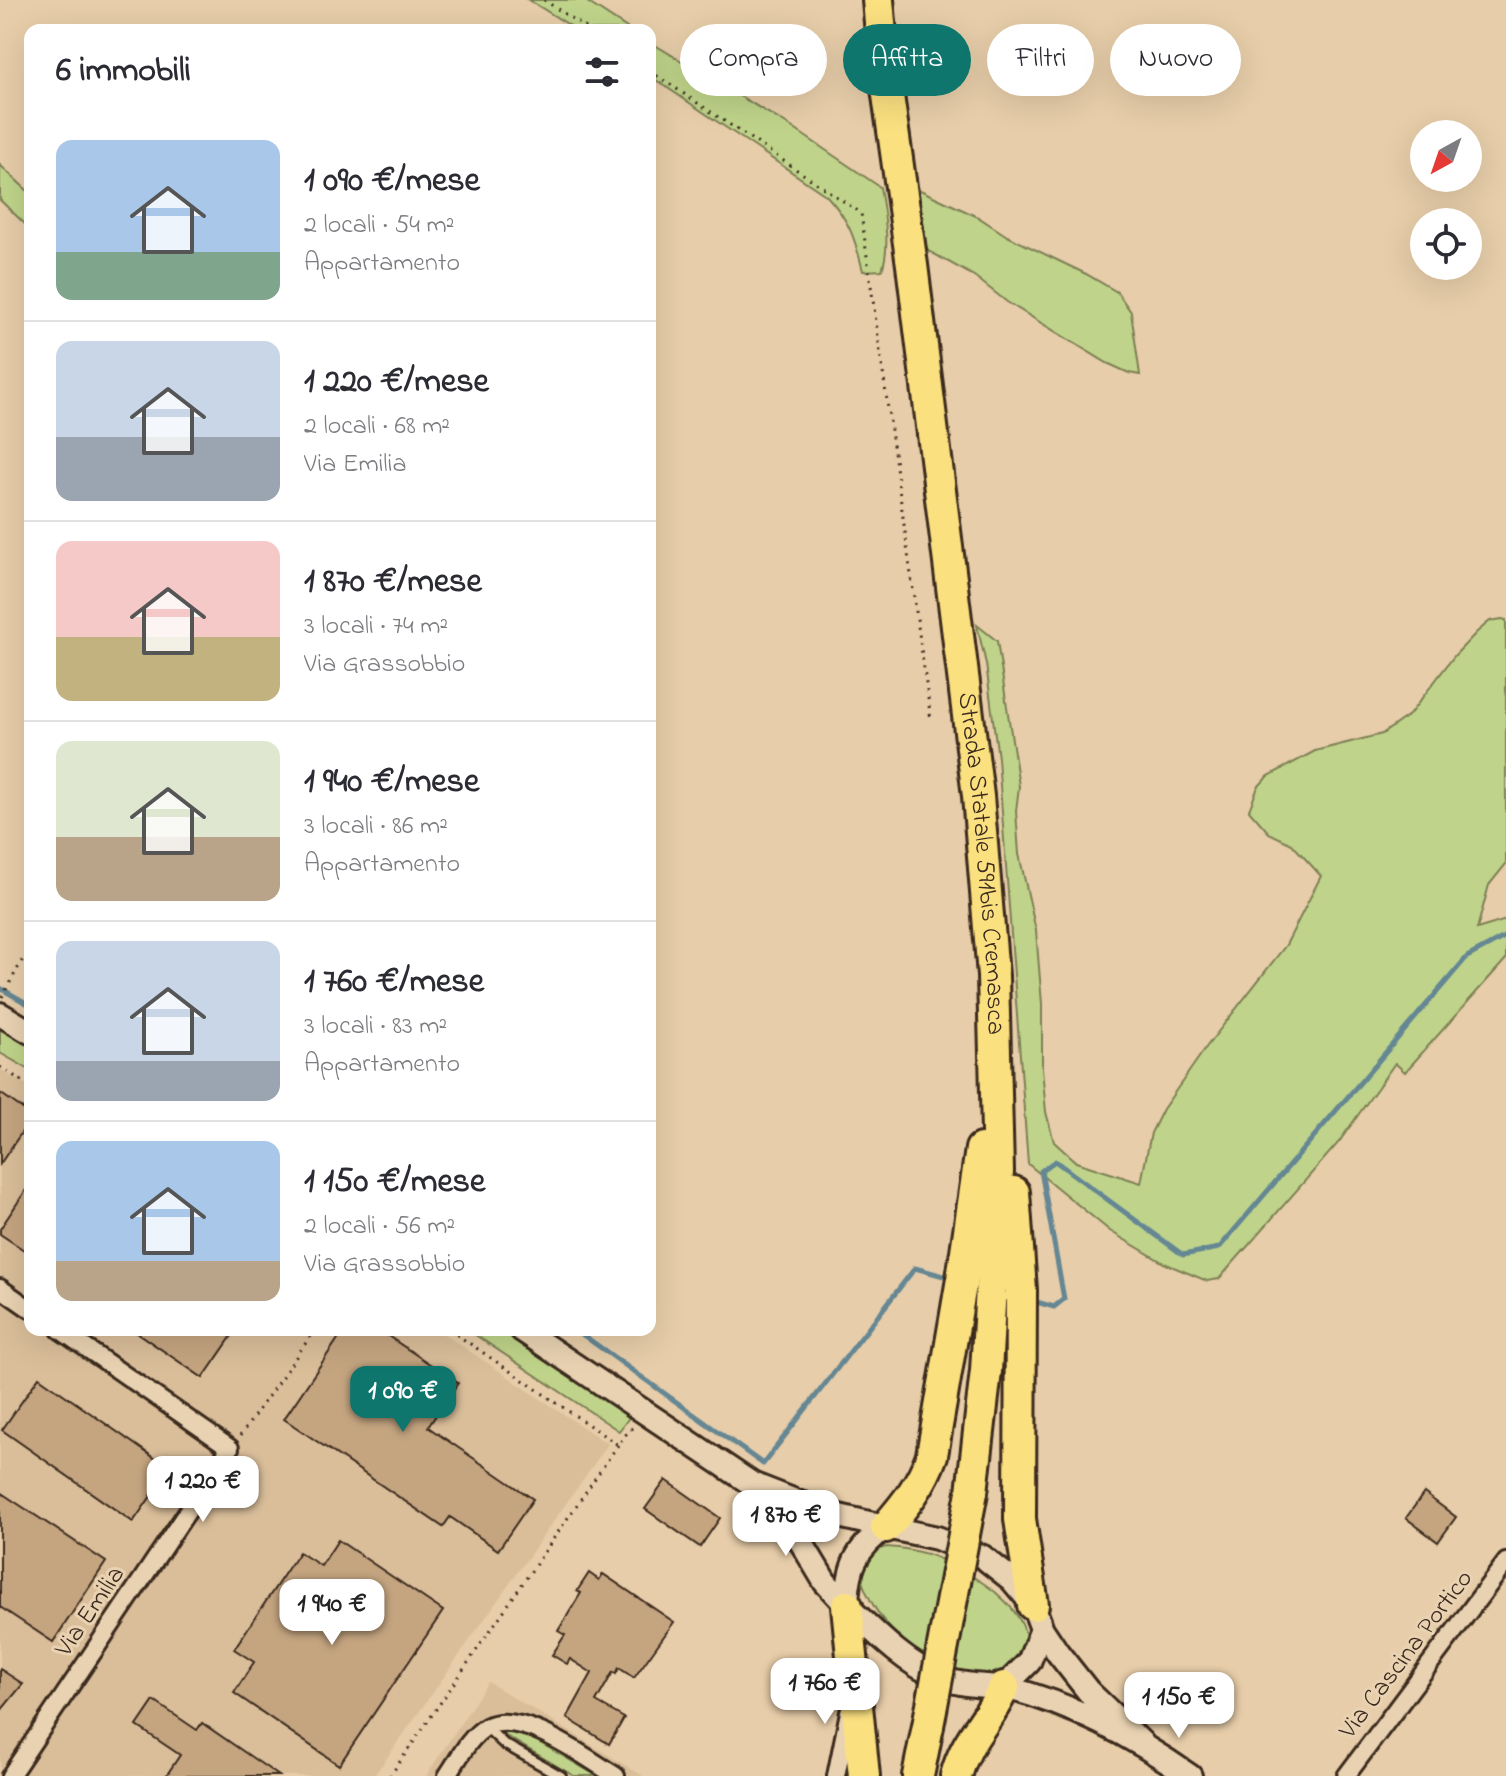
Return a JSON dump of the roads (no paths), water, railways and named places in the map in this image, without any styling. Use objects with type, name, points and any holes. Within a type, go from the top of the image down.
[{"type":"highway","name":"Strada Statale 591bis Cremasca","points":[[878,0],[978,796],[993,976],[998,1171],[981,1432],[918,1776]]},
{"type":"highway","points":[[886,1527],[912,1498],[932,1455],[965,1263],[995,1052]]},
{"type":"highway","points":[[995,1052],[1012,1153],[1021,1290],[1020,1519],[1037,1617]]},
{"type":"highway","points":[[847,1606],[864,1776]]},
{"type":"highway","points":[[956,1776],[968,1741],[993,1711],[1004,1687]]},
{"type":"street","points":[[1,1006],[24,1027]]},
{"type":"street","points":[[0,1288],[24,1305]]},
{"type":"street","name":"Via Emilia","points":[[10,1776],[230,1448],[69,1336]]},
{"type":"street","points":[[531,1336],[752,1484],[788,1520],[825,1582],[899,1652],[936,1676],[975,1686],[1004,1687],[1031,1693],[1076,1710],[1142,1743],[1190,1776]]},
{"type":"street","points":[[752,1484],[826,1513],[937,1538],[983,1557],[1012,1580],[1088,1691],[1142,1743]]},
{"type":"street","points":[[847,1606],[847,1586],[857,1555],[867,1540],[886,1527]]},
{"type":"street","name":"Via Cascina Portico","points":[[1346,1776],[1506,1562]]},
{"type":"street","points":[[1004,1687],[1029,1662],[1037,1617]]},
{"type":"street","points":[[836,1776],[854,1683]]},
{"type":"street","points":[[447,1776],[477,1735],[499,1722],[517,1722],[533,1728],[616,1776]]},
{"type":"lane","points":[[486,1727],[504,1744],[561,1776]]},
{"type":"waterway","points":[[1033,1301],[1054,1307],[1064,1299],[1041,1171],[1055,1161],[1183,1255],[1219,1248],[1467,957],[1506,936]]},
{"type":"waterway","points":[[0,988],[24,1002]]},
{"type":"waterway","points":[[584,1336],[763,1464],[915,1268],[951,1278]]}]
